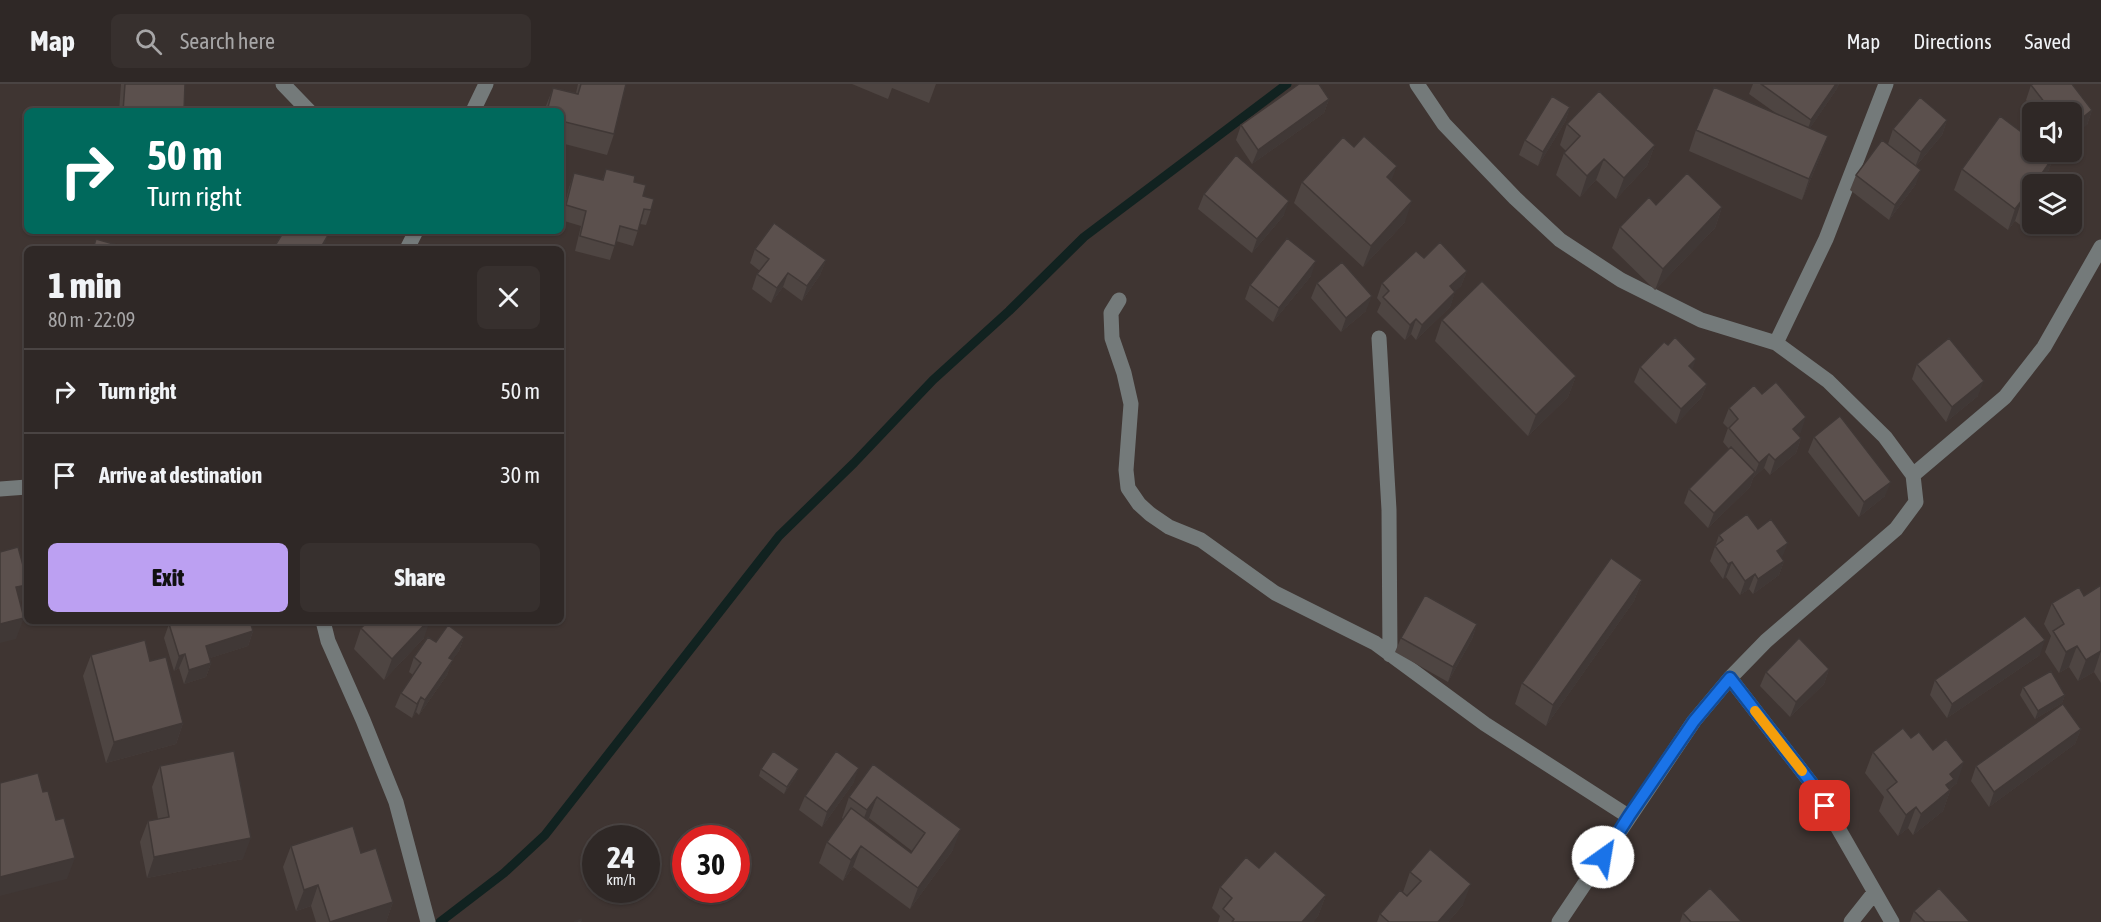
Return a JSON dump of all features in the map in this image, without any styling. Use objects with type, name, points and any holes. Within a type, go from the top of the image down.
[{"type":"street","points":[[283,84],[306,108]]},
{"type":"street","points":[[474,108],[486,84]]},
{"type":"street","points":[[1418,84],[1443,124],[1515,198],[1560,240],[1621,280],[1701,320],[1776,343],[1828,381],[1885,437],[1913,475],[1916,502],[1896,529],[1766,641],[1730,678],[1694,721],[1559,922]]},
{"type":"street","points":[[1776,343],[1826,239],[1886,84]]},
{"type":"street","points":[[1913,475],[2005,397],[2044,347],[2101,247]]},
{"type":"street","points":[[1119,300],[1111,313],[1112,338],[1124,373],[1131,404],[1126,471],[1128,488],[1139,504],[1169,527],[1201,540],[1275,593],[1374,643],[1485,724],[1629,816]]},
{"type":"street","points":[[1379,338],[1389,510],[1390,655]]},
{"type":"street","points":[[0,489],[24,487]]},
{"type":"street","points":[[324,624],[328,641],[396,802],[428,922]]},
{"type":"street","points":[[1730,678],[1815,788],[1892,922]]},
{"type":"street","points":[[1851,922],[1874,893]]},
{"type":"building","points":[[125,84],[185,84],[184,108],[123,108]]},
{"type":"building","points":[[581,84],[626,84],[614,134],[564,122],[564,108],[548,108],[553,88],[578,94]]},
{"type":"building","points":[[1299,84],[1319,84],[1329,99],[1258,150],[1241,125]]},
{"type":"building","points":[[1761,84],[1836,84],[1811,120]]},
{"type":"building","points":[[2072,84],[2092,110],[2082,118],[2082,102],[2044,102],[2031,85]]},
{"type":"building","points":[[1714,87],[1828,136],[1809,179],[1696,130]]},
{"type":"building","points":[[1599,91],[1655,145],[1624,178],[1604,159],[1587,176],[1564,153],[1580,136],[1567,124]]},
{"type":"building","points":[[1552,96],[1570,107],[1543,152],[1525,140]]},
{"type":"building","points":[[1920,97],[1947,120],[1921,152],[1893,129]]},
{"type":"building","points":[[2000,116],[2022,132],[2022,162],[2050,162],[2041,174],[2022,174],[2022,200],[2015,209],[1962,169]]},
{"type":"building","points":[[1364,136],[1397,166],[1387,177],[1412,201],[1371,246],[1302,182],[1343,137],[1354,147]]},
{"type":"building","points":[[1882,140],[1921,170],[1895,205],[1856,175]]},
{"type":"building","points":[[1236,155],[1289,201],[1257,239],[1204,194]]},
{"type":"building","points":[[606,169],[635,176],[634,182],[646,185],[643,196],[654,199],[651,210],[644,209],[638,231],[620,226],[615,246],[580,236],[586,211],[566,205],[574,173],[603,180]]},
{"type":"building","points":[[1687,173],[1722,207],[1663,269],[1620,227],[1649,197],[1656,205]]},
{"type":"building","points":[[774,223],[826,260],[807,286],[788,273],[777,288],[757,274],[769,259],[755,249]]},
{"type":"building","points":[[282,234],[328,235],[322,246],[275,246]]},
{"type":"building","points":[[1287,238],[1316,261],[1279,308],[1250,285]]},
{"type":"building","points":[[96,239],[120,246],[94,246]]},
{"type":"building","points":[[1440,242],[1467,271],[1450,286],[1455,292],[1422,325],[1416,319],[1410,325],[1383,297],[1389,291],[1382,283],[1416,251],[1424,258]]},
{"type":"building","points":[[1342,262],[1372,296],[1346,318],[1317,283]]},
{"type":"building","points":[[1482,281],[1576,376],[1536,415],[1442,320]]},
{"type":"building","points":[[1675,337],[1696,359],[1689,366],[1707,384],[1681,409],[1640,367],[1664,342],[1668,345]]},
{"type":"building","points":[[1949,338],[1984,381],[1952,407],[1917,364]]},
{"type":"building","points":[[1776,382],[1806,417],[1793,429],[1801,438],[1775,460],[1769,454],[1759,463],[1729,428],[1738,419],[1729,408],[1754,385],[1762,394]]},
{"type":"building","points":[[1840,416],[1891,482],[1864,502],[1814,437]]},
{"type":"building","points":[[1731,447],[1755,472],[1714,513],[1689,489]]},
{"type":"building","points":[[1747,514],[1758,529],[1771,519],[1788,543],[1777,551],[1784,561],[1758,579],[1755,574],[1745,581],[1732,562],[1728,564],[1715,546],[1723,540],[1719,535]]},
{"type":"building","points":[[18,547],[24,569],[24,586],[16,587],[24,618],[0,624],[0,552]]},
{"type":"building","points":[[1611,558],[1642,580],[1553,705],[1522,683]]},
{"type":"building","points":[[2101,585],[2101,651],[2086,660],[2077,646],[2066,652],[2053,631],[2064,624],[2052,603],[2079,587],[2084,596]]},
{"type":"building","points":[[1425,595],[1477,624],[1453,667],[1401,638]]},
{"type":"building","points":[[2025,616],[2045,640],[1952,704],[1935,680]]},
{"type":"building","points":[[169,624],[251,624],[253,631],[206,646],[211,663],[189,670],[185,654],[179,656]]},
{"type":"building","points":[[366,624],[425,624],[392,659],[361,628]]},
{"type":"building","points":[[448,625],[464,637],[449,658],[453,660],[425,700],[421,697],[417,704],[401,693],[421,663],[414,657],[428,637],[436,642]]},
{"type":"building","points":[[1799,638],[1829,669],[1796,702],[1766,672]]},
{"type":"building","points":[[145,640],[150,661],[166,657],[183,723],[114,742],[91,655]]},
{"type":"building","points":[[2051,671],[2065,695],[2038,711],[2023,687]]},
{"type":"building","points":[[2063,704],[2081,729],[1994,792],[1976,766]]},
{"type":"building","points":[[1903,728],[1911,738],[1919,732],[1933,750],[1946,739],[1964,762],[1950,774],[1954,779],[1946,785],[1950,790],[1921,814],[1916,807],[1906,815],[1887,790],[1897,782],[1873,752]]},
{"type":"building","points":[[234,751],[251,838],[154,857],[148,821],[169,817],[160,766]]},
{"type":"building","points":[[773,751],[799,769],[787,787],[761,769]]},
{"type":"building","points":[[836,751],[859,768],[827,812],[805,796]]},
{"type":"building","points":[[873,764],[961,829],[918,888],[861,846],[851,860],[827,842],[851,808],[911,853],[925,833],[877,797],[867,810],[849,797]]},
{"type":"building","points":[[38,773],[43,792],[48,791],[56,820],[64,818],[75,858],[0,877],[0,783]]},
{"type":"building","points":[[353,826],[361,853],[376,848],[393,902],[330,922],[318,885],[304,890],[291,846]]},
{"type":"building","points":[[1430,849],[1471,884],[1438,922],[1389,922],[1380,914],[1400,890],[1407,896],[1421,881],[1410,872]]},
{"type":"building","points":[[1275,851],[1326,895],[1302,922],[1232,922],[1234,919],[1223,909],[1232,898],[1220,887],[1246,857],[1259,868]]},
{"type":"building","points":[[1710,888],[1742,922],[1691,922],[1683,913]]},
{"type":"building","points":[[1939,888],[1970,922],[1925,922],[1914,911]]},
{"type":"waterway","points":[[440,922],[504,873],[545,835],[779,536],[854,463],[933,380],[1009,311],[1084,237],[1287,84]]},
{"type":"slow traffic","points":[[1755,711],[1802,771]]},
{"type":"route","points":[[1603,857],[1694,721],[1730,678],[1815,788],[1825,806]]}]
